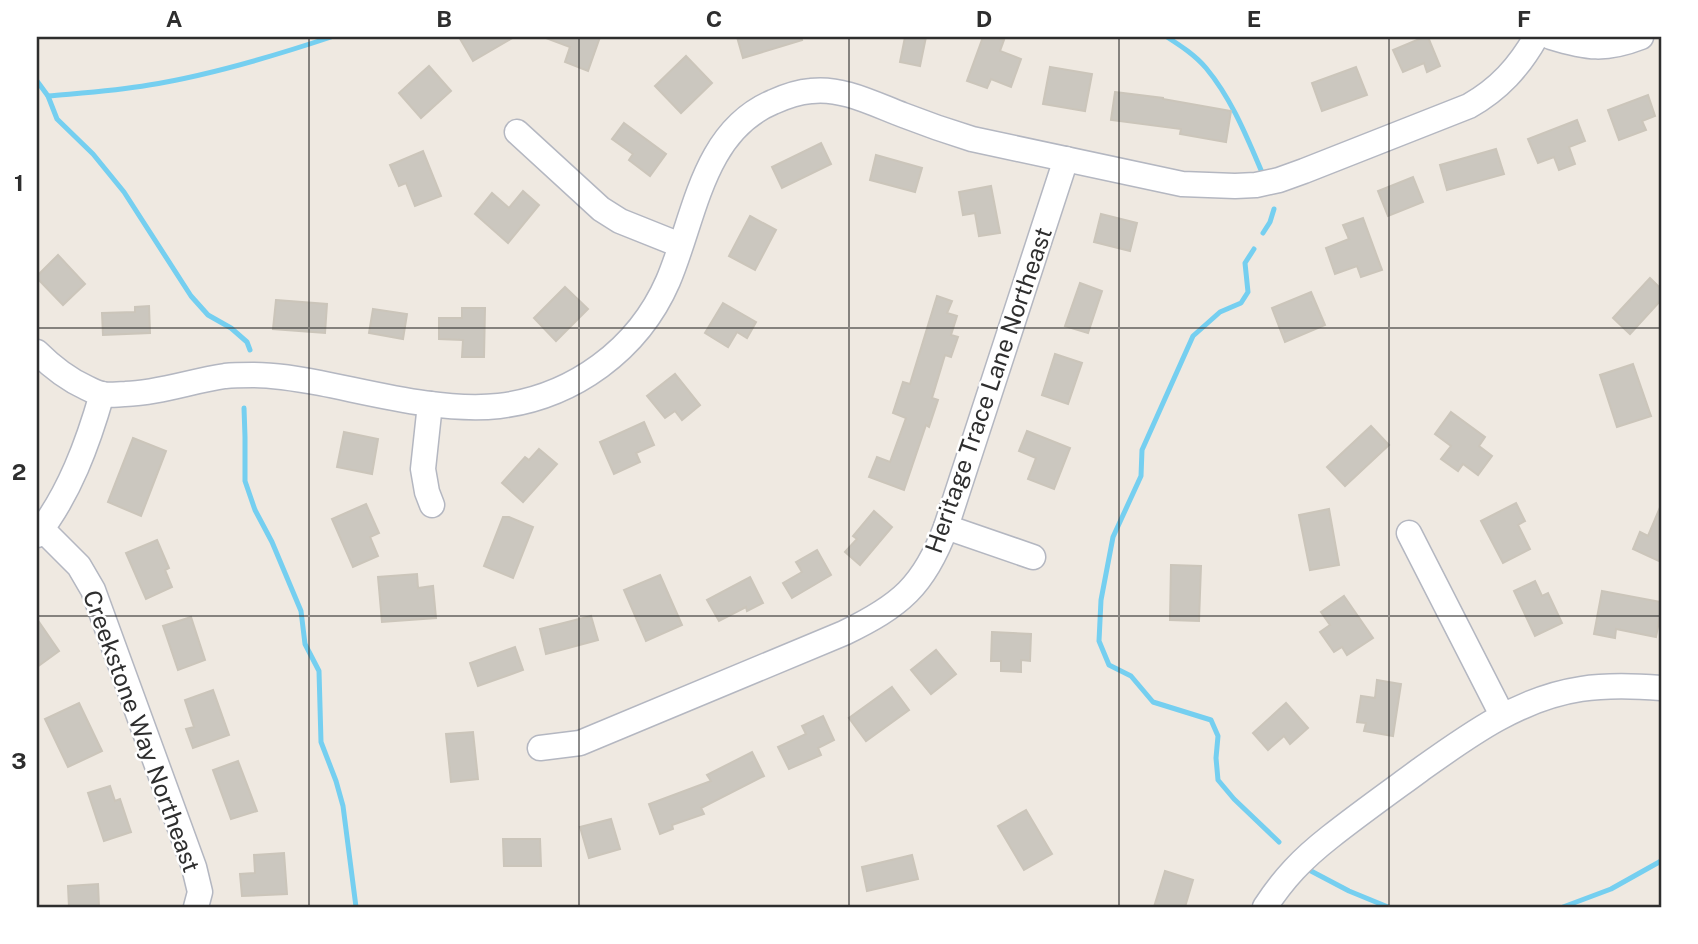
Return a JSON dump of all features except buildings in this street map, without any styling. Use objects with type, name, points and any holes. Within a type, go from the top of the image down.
[{"type":"street","points":[[37,352],[71,381],[103,394],[147,393],[227,376],[262,375],[298,379],[430,404],[473,407],[521,402],[555,391],[588,375],[619,351],[635,334],[667,282],[719,147],[740,122],[762,107],[785,97],[812,90],[831,92],[851,96],[953,134],[1066,159],[1182,184],[1256,185],[1304,171],[1469,106],[1507,78],[1536,37]]},
{"type":"street","points":[[1551,37],[1590,47],[1606,47],[1641,37]]},
{"type":"street","points":[[517,132],[601,209],[620,221],[680,245]]},
{"type":"street","name":"Heritage Trace Lane Northeast","points":[[540,748],[580,743],[844,633],[871,620],[898,601],[922,576],[936,554],[946,527],[1066,159]]},
{"type":"street","points":[[39,532],[74,472],[103,394]]},
{"type":"street","points":[[430,404],[423,469],[432,505]]},
{"type":"street","points":[[946,527],[1033,557]]},
{"type":"street","name":"Creekstone Way Northeast","points":[[39,532],[79,566],[93,590],[194,867],[200,892],[195,907]]},
{"type":"street","points":[[1409,533],[1502,715]]},
{"type":"street","points":[[1265,907],[1286,876],[1310,853],[1462,740],[1502,715],[1540,699],[1580,689],[1661,688]]},
{"type":"waterway","points":[[48,96],[124,89],[172,81],[218,71],[331,37]]},
{"type":"waterway","points":[[1167,37],[1197,59],[1215,80],[1237,117],[1261,170]]},
{"type":"waterway","points":[[37,81],[48,96],[57,119],[93,154],[124,192],[191,296],[208,315],[231,328],[247,342],[250,350]]},
{"type":"waterway","points":[[1263,233],[1274,209]]},
{"type":"waterway","points":[[1254,249],[1245,263],[1248,292],[1241,303],[1220,312],[1193,336],[1142,450],[1141,476],[1113,537],[1101,600],[1099,641],[1109,665],[1131,676],[1153,702],[1211,720],[1218,736],[1218,780],[1279,842]]},
{"type":"waterway","points":[[244,408],[245,481],[255,510],[272,542],[301,611],[305,644],[319,671],[321,742],[343,806],[356,907]]},
{"type":"waterway","points":[[1563,907],[1611,889],[1661,861]]},
{"type":"waterway","points":[[1311,871],[1388,907]]}]
